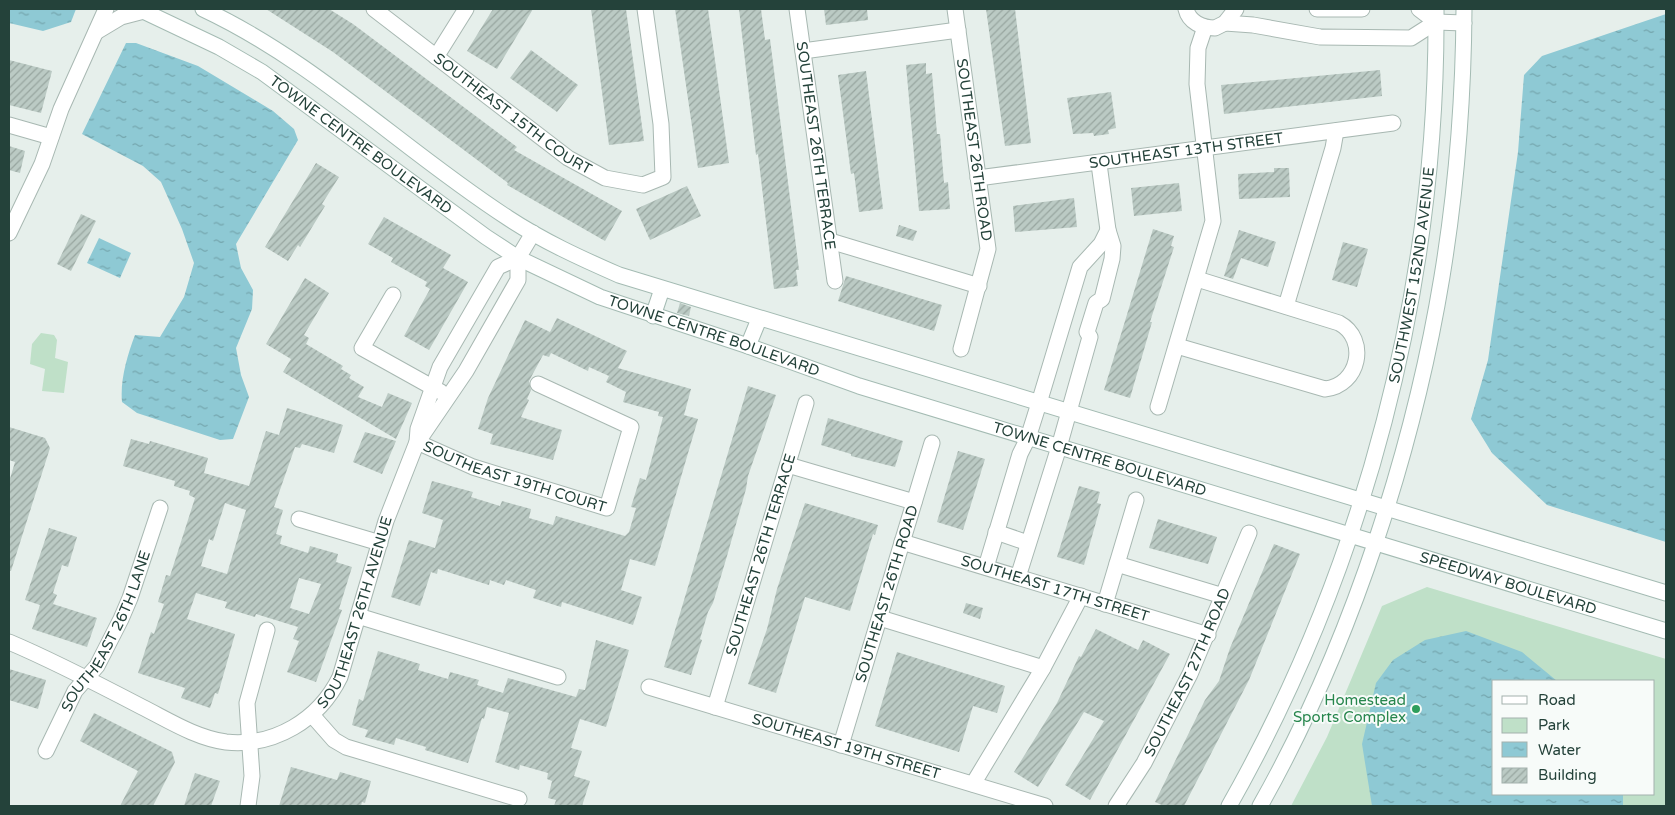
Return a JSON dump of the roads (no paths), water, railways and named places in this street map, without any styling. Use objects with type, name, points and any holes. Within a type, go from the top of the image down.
[{"type":"street","points":[[9,232],[16,203],[42,164],[69,90],[106,9]]},
{"type":"street","name":"TOWNE CENTRE BOULEVARD","points":[[203,9],[244,30],[287,56],[488,204],[533,233],[565,251],[610,271],[759,319],[1360,500]]},
{"type":"street","name":"SOUTHEAST 15TH COURT","points":[[374,9],[568,158],[605,178],[643,185],[663,177],[662,124],[646,9]]},
{"type":"street","points":[[436,57],[466,9]]},
{"type":"street","name":"SOUTHEAST 26TH TERRACE","points":[[798,9],[835,281]]},
{"type":"street","name":"SOUTHEAST 26TH ROAD","points":[[955,9],[988,249],[961,349]]},
{"type":"street","points":[[1186,9],[1192,20],[1204,27],[1215,28],[1225,23],[1236,9]]},
{"type":"street","points":[[1317,9],[1362,9]]},
{"type":"street","points":[[1419,9],[1436,16],[1464,16]]},
{"type":"street","points":[[96,32],[120,17],[142,10]]},
{"type":"street","name":"TOWNE CENTRE BOULEVARD","points":[[142,10],[219,47],[275,81],[463,220],[518,258],[593,294],[653,316],[748,346],[867,389],[1349,535]]},
{"type":"street","points":[[1225,23],[1253,25],[1320,37],[1411,38],[1436,16]]},
{"type":"street","name":"SOUTHWEST 152ND AVENUE","points":[[1229,806],[1277,715],[1311,638],[1349,535],[1391,392],[1417,261],[1431,138],[1436,16]]},
{"type":"street","name":"SOUTHWEST 152ND AVENUE","points":[[1260,806],[1289,753],[1333,657],[1358,594],[1416,408],[1444,270],[1457,163],[1464,16]]},
{"type":"street","points":[[1158,407],[1213,221],[1197,72],[1198,48],[1204,27]]},
{"type":"street","points":[[803,51],[958,30]]},
{"type":"street","name":"SOUTHEAST 13TH STREET","points":[[978,178],[1099,164],[1393,123]]},
{"type":"street","points":[[9,125],[51,136]]},
{"type":"street","points":[[1286,306],[1334,148],[1336,132]]},
{"type":"street","points":[[1018,577],[1059,447],[1090,337],[1087,332],[1096,303],[1102,299],[1112,259],[1113,246],[1108,230],[1099,164]]},
{"type":"street","points":[[986,567],[1020,454],[1028,438],[1039,403],[1080,266],[1101,244],[1108,230]]},
{"type":"street","name":"SOUTHEAST 26TH AVENUE","points":[[9,642],[201,735],[226,742],[249,742],[283,734],[312,715],[337,682],[399,484],[417,442],[449,397],[518,280],[518,258],[533,233]]},
{"type":"street","points":[[830,241],[979,286]]},
{"type":"street","name":"SOUTHEAST 26TH AVENUE","points":[[417,442],[418,429],[440,367],[498,267],[518,258]]},
{"type":"street","points":[[1177,346],[1317,388],[1333,388],[1343,383],[1352,373],[1357,356],[1356,343],[1350,331],[1339,323],[1197,279]]},
{"type":"street","points":[[653,316],[662,289]]},
{"type":"street","points":[[393,295],[362,348],[449,397]]},
{"type":"street","points":[[748,346],[759,319]]},
{"type":"street","name":"SOUTHEAST 19TH COURT","points":[[417,442],[473,466],[607,508],[630,426],[538,384]]},
{"type":"street","name":"SOUTHEAST 26TH TERRACE","points":[[715,707],[806,403]]},
{"type":"street","name":"SOUTHEAST 26TH ROAD","points":[[841,745],[932,443]]},
{"type":"street","points":[[788,465],[914,502]]},
{"type":"street","points":[[1105,604],[1136,500]]},
{"type":"street","points":[[1360,500],[1666,593]]},
{"type":"street","name":"SOUTHEAST 26TH LANE","points":[[46,751],[75,691],[86,679],[104,652],[130,598],[160,508]]},
{"type":"street","points":[[299,518],[380,543]]},
{"type":"street","points":[[996,532],[1028,543]]},
{"type":"street","name":"SOUTHEAST 27TH ROAD","points":[[1116,806],[1144,763],[1186,682],[1208,635],[1248,533]]},
{"type":"street","name":"SPEEDWAY BOULEVARD","points":[[1349,535],[1666,631]]},
{"type":"street","name":"SOUTHEAST 17TH STREET","points":[[902,542],[1208,635]]},
{"type":"street","points":[[1117,564],[1222,596]]},
{"type":"street","points":[[973,784],[1043,668],[1081,596]]},
{"type":"street","points":[[358,616],[558,677]]},
{"type":"street","points":[[880,618],[1043,668]]},
{"type":"street","points":[[248,806],[252,776],[247,700],[267,630]]},
{"type":"street","name":"SOUTHEAST 19TH STREET","points":[[649,687],[1045,806]]},
{"type":"street","points":[[312,715],[334,740],[346,747],[519,799]]},
{"type":"water","points":[[9,9],[76,9],[71,22],[43,31],[9,23]]},
{"type":"water","points":[[1666,14],[1666,542],[1547,505],[1492,453],[1471,419],[1488,360],[1518,152],[1524,75],[1542,56]]},
{"type":"water","points":[[126,43],[136,43],[198,66],[273,111],[294,129],[298,140],[236,244],[241,268],[253,290],[252,309],[236,348],[241,375],[249,397],[233,439],[220,440],[137,413],[122,402],[125,368],[135,335],[160,337],[184,297],[194,263],[182,229],[161,182],[143,166],[82,134]]},
{"type":"water","points":[[99,238],[131,253],[120,278],[87,263]]},
{"type":"water","points":[[1466,631],[1522,652],[1556,680],[1492,680],[1492,795],[1623,795],[1623,806],[1372,806],[1362,744],[1376,683],[1393,660],[1425,640]]},
{"type":"place","name":"Homestead Sports Complex","points":[[1416,709]]}]
